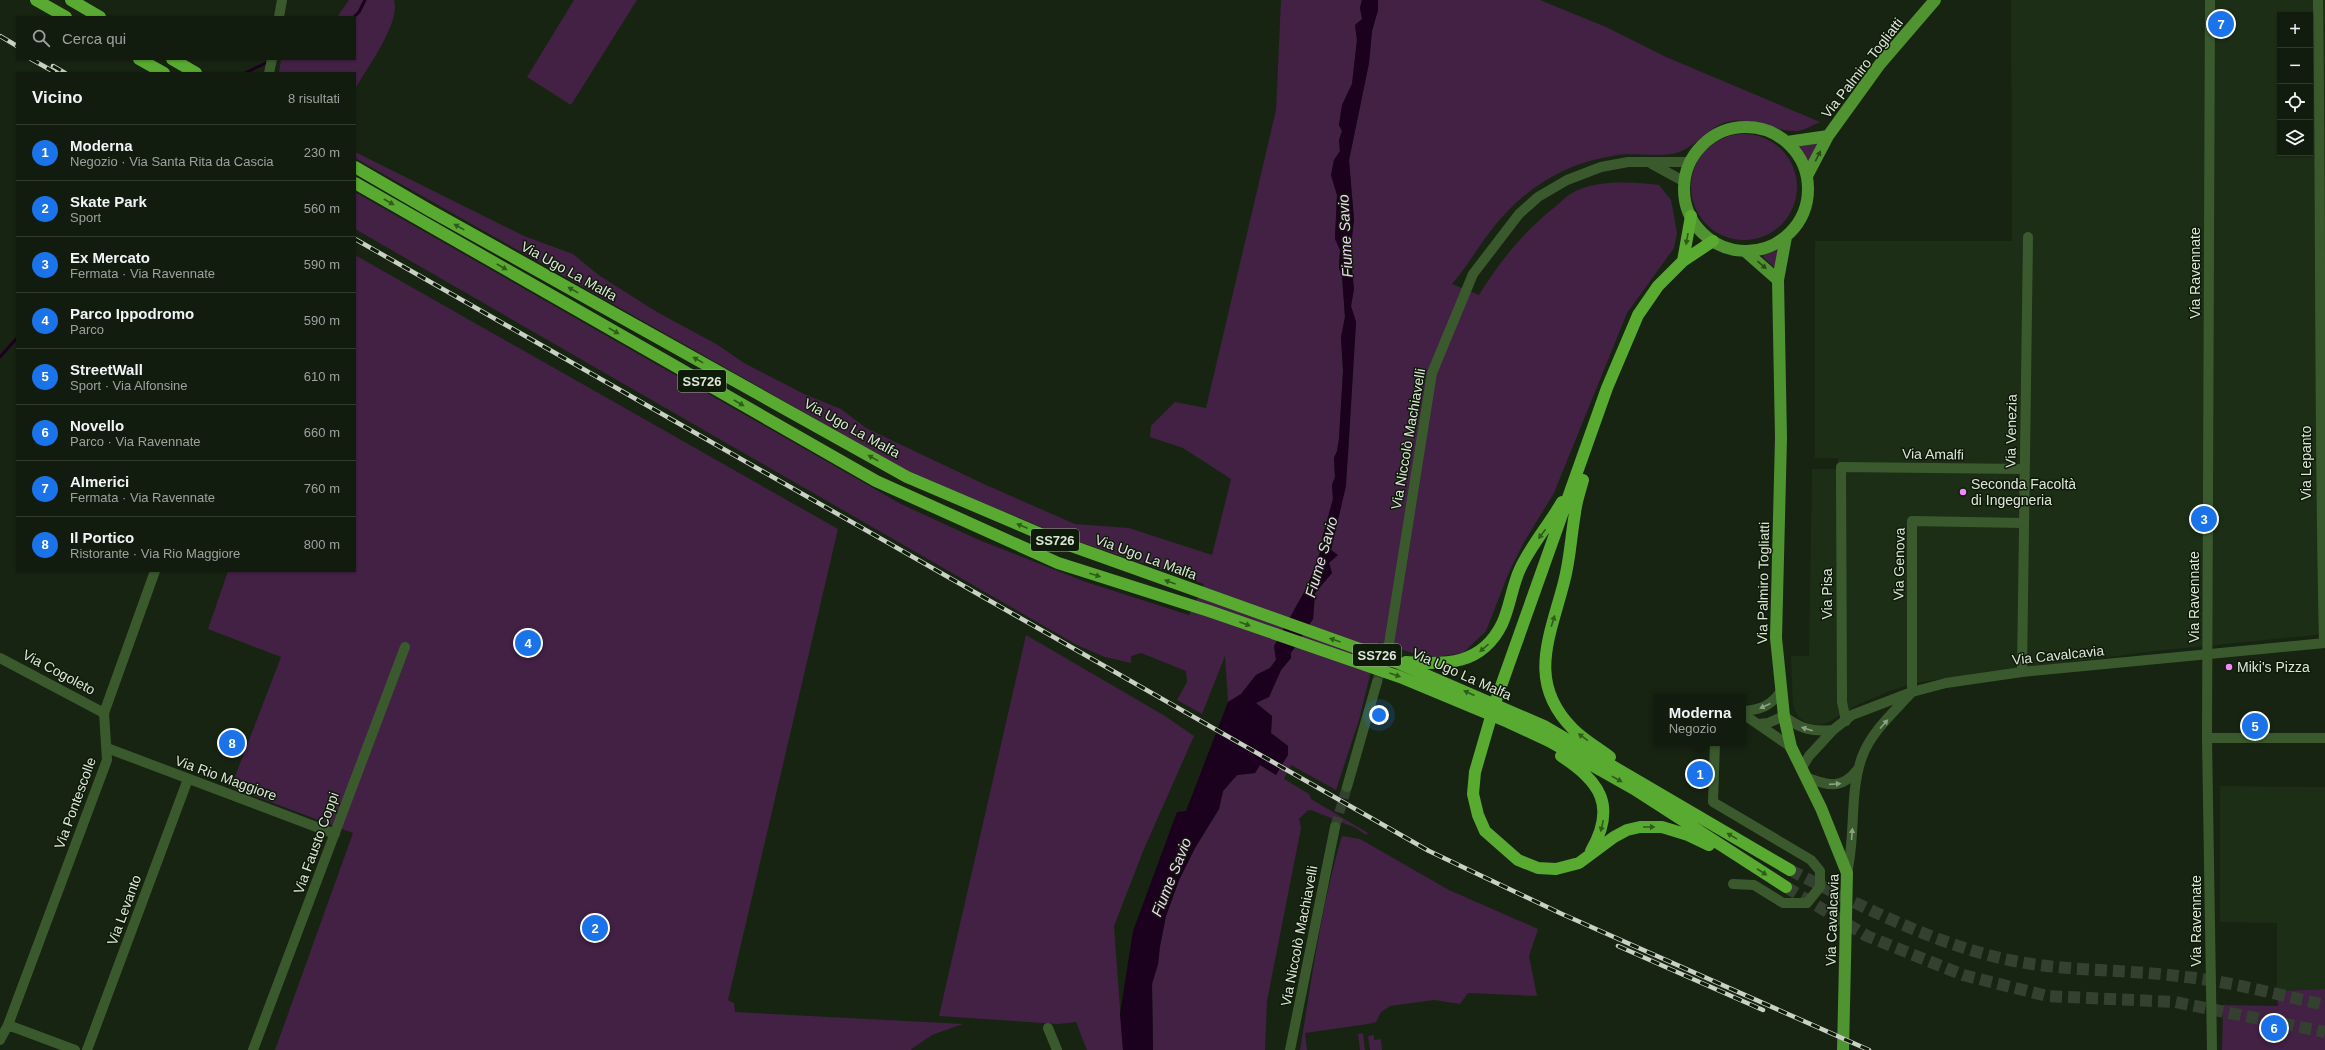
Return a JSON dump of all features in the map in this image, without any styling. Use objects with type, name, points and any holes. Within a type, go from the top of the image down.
[{"type":"highway","points":[[36,0],[64,16]]},
{"type":"highway","points":[[72,0],[98,16]]},
{"type":"highway","points":[[141,60],[162,72]]},
{"type":"highway","points":[[174,60],[194,72]]},
{"type":"highway","name":"Via Ugo La Malfa","points":[[356,168],[429,210],[907,476],[1055,540],[1396,662],[1544,726],[1790,870]]},
{"type":"highway","name":"Via Ugo La Malfa","points":[[356,183],[876,481],[1058,563],[1209,611],[1400,677],[1508,722],[1549,741],[1634,788],[1786,887]]},
{"type":"highway","points":[[1683,261],[1691,216]]},
{"type":"highway","points":[[1713,241],[1683,261],[1658,286],[1638,315],[1607,388],[1577,477],[1495,703],[1476,772],[1473,794],[1478,815],[1485,831],[1518,860],[1538,868],[1556,869],[1579,863],[1627,830],[1640,827],[1662,827],[1688,835],[1745,861]]},
{"type":"highway","points":[[1607,388],[1575,512],[1565,581],[1546,642],[1544,667],[1545,680],[1549,693],[1574,730],[1659,793]]},
{"type":"highway","points":[[1396,662],[1424,664],[1461,661],[1482,651],[1492,640],[1502,623],[1519,570],[1528,552],[1546,530],[1577,477]]},
{"type":"highway","points":[[1508,722],[1576,766],[1588,775],[1599,790],[1604,818],[1601,830],[1590,854]]},
{"type":"main road","name":"Via Palmiro Togliatti","points":[[1807,176],[1828,136],[1880,64],[1935,0]]},
{"type":"main road","points":[[1740,127],[1767,130],[1787,142],[1801,158],[1807,176],[1808,192],[1806,208],[1796,226],[1786,237],[1768,247],[1745,251],[1730,248],[1713,241],[1700,230],[1691,216],[1686,202],[1685,182],[1690,162],[1704,143],[1720,133],[1740,127]]},
{"type":"main road","name":"Via Palmiro Togliatti","points":[[1787,142],[1828,136]]},
{"type":"main road","name":"Via Palmiro Togliatti","points":[[1786,237],[1778,280],[1781,438],[1776,638],[1781,691],[1784,716],[1791,747],[1837,844],[1847,878]]},
{"type":"main road","points":[[1745,251],[1778,280]]},
{"type":"main road","name":"Via Cavalcavia","points":[[1843,1050],[1847,878]]},
{"type":"street","points":[[280,16],[282,0]]},
{"type":"street","name":"Via Ravennate","points":[[2210,0],[2207,738],[2212,1050]]},
{"type":"street","name":"Via Lepanto","points":[[2318,0],[2323,191],[2322,284],[2324,643]]},
{"type":"street","points":[[270,72],[272,60]]},
{"type":"street","name":"Via Niccolò Machiavelli","points":[[1389,644],[1432,373],[1473,274],[1519,214],[1538,197],[1568,180],[1601,167],[1628,162],[1690,162]]},
{"type":"street","points":[[1650,163],[1685,182]]},
{"type":"street","name":"Via Venezia","points":[[2022,672],[2028,237]]},
{"type":"street","name":"Via Amalfi","points":[[1841,467],[2024,469]]},
{"type":"street","name":"Via Pisa","points":[[1841,467],[1842,702],[1846,721]]},
{"type":"street","name":"Via Genova","points":[[1912,692],[1912,521],[2023,523]]},
{"type":"street","name":"Via Pontescolle","points":[[0,1040],[8,1025],[107,760],[104,713],[155,572]]},
{"type":"street","name":"Via Cavalcavia","points":[[1860,767],[1844,783],[1832,785],[1803,773],[1809,756],[1833,730],[1852,715],[1912,692],[1946,683],[2022,672],[2208,656],[2324,643]]},
{"type":"street","name":"Via Fausto Coppi","points":[[253,1050],[405,647]]},
{"type":"street","name":"Via Cogoleto","points":[[0,658],[104,713]]},
{"type":"street","points":[[1346,787],[1377,682]]},
{"type":"street","points":[[1746,711],[1766,706],[1775,700],[1781,691]]},
{"type":"street","name":"Via Cavalcavia","points":[[1847,878],[1851,855],[1856,784],[1862,756],[1878,730],[1912,692]]},
{"type":"street","points":[[1746,714],[1791,747]]},
{"type":"street","points":[[1758,724],[1768,723],[1784,716],[1804,729],[1817,732],[1833,730]]},
{"type":"street","points":[[2207,738],[2325,738]]},
{"type":"street","points":[[1715,746],[1713,802],[1811,860],[1820,871],[1820,886],[1807,902],[1783,904],[1754,885],[1733,884]]},
{"type":"street","name":"Via Rio Maggiore","points":[[107,748],[335,834]]},
{"type":"street","name":"Via Levanto","points":[[87,1050],[188,779]]},
{"type":"street","name":"Via Niccolò Machiavelli","points":[[1290,1050],[1335,827]]},
{"type":"street","points":[[8,1025],[75,1050]]},
{"type":"street","points":[[1048,1028],[1057,1050]]},
{"type":"shaded area","points":[[349,0],[394,0],[395,10],[393,21],[388,33],[356,87],[356,72],[279,72],[281,60],[356,60],[356,16],[338,16]]},
{"type":"shaded area","points":[[574,0],[637,0],[571,105],[527,77]]},
{"type":"shaded area","points":[[1281,0],[1362,0],[1360,8],[1363,19],[1355,25],[1357,40],[1352,84],[1342,105],[1339,125],[1342,131],[1339,140],[1340,151],[1334,160],[1331,175],[1337,195],[1335,239],[1340,250],[1339,268],[1342,276],[1345,317],[1341,337],[1343,371],[1339,439],[1334,458],[1335,477],[1332,485],[1333,499],[1318,559],[1307,587],[1294,610],[1276,660],[1270,668],[1256,675],[1241,694],[1228,702],[1225,656],[1202,714],[1177,700],[1187,682],[1186,671],[1141,653],[1131,656],[1131,663],[1105,657],[1077,645],[356,230],[356,193],[901,504],[979,540],[1086,582],[1189,615],[1204,584],[1068,538],[913,474],[356,159],[356,152],[524,236],[573,254],[600,276],[657,312],[718,345],[744,363],[804,394],[841,409],[866,428],[986,485],[1075,524],[1129,528],[1212,555],[1231,479],[1183,448],[1150,437],[1151,426],[1175,402],[1206,408],[1276,110]]},
{"type":"shaded area","points":[[1378,0],[1540,0],[1606,27],[1666,57],[1820,122],[1806,129],[1789,131],[1749,121],[1732,121],[1716,127],[1688,148],[1680,152],[1664,155],[1627,154],[1612,156],[1596,159],[1567,169],[1540,184],[1528,193],[1498,221],[1452,284],[1479,295],[1504,258],[1533,226],[1566,197],[1592,185],[1638,183],[1659,185],[1671,200],[1677,233],[1674,248],[1627,313],[1554,493],[1524,542],[1509,572],[1486,631],[1463,653],[1435,657],[1419,655],[1378,642],[1359,720],[1336,790],[1291,765],[1284,779],[1309,794],[1311,799],[1368,833],[1366,835],[1356,828],[1311,810],[1307,811],[1299,819],[1301,828],[1267,1001],[1265,1050],[1153,1050],[1152,984],[1158,964],[1166,916],[1179,880],[1195,848],[1219,809],[1223,791],[1237,775],[1255,773],[1260,765],[1276,775],[1288,746],[1271,733],[1272,716],[1255,703],[1269,697],[1281,670],[1291,658],[1291,653],[1313,619],[1315,593],[1332,573],[1329,563],[1348,457],[1356,322],[1351,306],[1354,289],[1349,241],[1354,220],[1349,160],[1369,63],[1372,31],[1378,10]]},
{"type":"shaded area","points":[[2011,0],[2325,0],[2325,634],[2155,651],[1920,682],[1892,690],[1855,706],[1829,722],[1819,725],[1806,723],[1798,717],[1793,705],[1791,656],[1809,656],[1812,469],[1838,469],[1838,458],[1815,458],[1815,241],[2012,241]]},
{"type":"shaded area","points":[[1744,134],[1764,138],[1781,150],[1793,167],[1797,187],[1793,207],[1781,224],[1764,236],[1744,240],[1724,236],[1707,224],[1695,207],[1691,187],[1695,167],[1707,150],[1724,138]]},
{"type":"shaded area","points":[[1817,143],[1808,163],[1797,147]]},
{"type":"shaded area","points":[[1781,249],[1776,269],[1762,256]]},
{"type":"shaded area","points":[[356,256],[838,529],[728,1000],[734,1003],[735,1012],[963,1024],[932,1035],[910,1050],[275,1050],[353,833],[231,787],[281,657],[208,629],[228,572],[356,572]]},
{"type":"shaded area","points":[[1026,635],[1165,716],[1194,736],[1144,849],[1114,926],[1123,1050],[1087,1050],[1076,1022],[1058,1024],[939,1016]]},
{"type":"shaded area","points":[[2220,786],[2325,787],[2325,989],[2277,991],[2277,923],[2220,922]]},
{"type":"shaded area","points":[[1342,836],[1360,839],[1449,890],[1538,929],[1529,956],[1537,996],[1468,993],[1460,1004],[1434,1000],[1390,1006],[1381,1012],[1376,1022],[1305,1033],[1307,1050],[1300,1050],[1328,889]]},
{"type":"shaded area","points":[[2325,989],[2325,1050],[2222,1050],[2223,1005],[2278,1006],[2277,991]]},
{"type":"shaded area","points":[[1363,1033],[1365,1050],[1360,1050],[1358,1034]]},
{"type":"shaded area","points":[[1374,1035],[1374,1040],[1381,1039],[1382,1050],[1370,1050],[1368,1036]]},
{"type":"water","name":"Fiume Savio","points":[[1362,0],[1378,0],[1378,10],[1372,31],[1369,63],[1349,160],[1354,220],[1352,238],[1349,241],[1354,289],[1351,306],[1356,322],[1346,486],[1331,550],[1338,555],[1329,563],[1332,573],[1315,593],[1313,619],[1291,653],[1291,658],[1281,670],[1269,697],[1256,703],[1272,716],[1271,733],[1288,746],[1288,755],[1276,775],[1260,765],[1255,773],[1237,775],[1223,791],[1219,809],[1195,848],[1179,880],[1166,916],[1158,964],[1152,984],[1153,1050],[1123,1050],[1120,1014],[1133,931],[1177,812],[1186,811],[1228,702],[1241,694],[1256,675],[1270,668],[1276,660],[1274,646],[1307,587],[1321,550],[1322,538],[1333,499],[1332,485],[1335,477],[1334,458],[1339,439],[1343,371],[1341,337],[1345,317],[1342,276],[1339,268],[1340,250],[1335,239],[1337,195],[1331,175],[1334,160],[1340,151],[1339,140],[1342,131],[1339,125],[1342,105],[1352,84],[1357,40],[1355,25],[1362,19],[1360,8]]},
{"type":"waterway","points":[[355,16],[359,12],[365,0]]},
{"type":"waterway","points":[[247,72],[268,62]]},
{"type":"waterway","points":[[0,357],[16,339]]},
{"type":"tunnel","points":[[1377,682],[1389,644]]},
{"type":"tunnel","points":[[1335,827],[1347,787]]},
{"type":"tunnel","points":[[1790,870],[1899,923],[1927,935],[1985,954],[2035,965],[2164,974],[2203,979],[2238,985],[2325,1005]]},
{"type":"tunnel","points":[[1786,887],[1867,936],[1963,975],[2047,996],[2175,1002],[2325,1032]]},
{"type":"railway","points":[[0,36],[16,45]]},
{"type":"railway","points":[[33,60],[54,72]]},
{"type":"railway","points":[[53,66],[63,72]]},
{"type":"railway","points":[[356,240],[1429,851],[1562,914],[1869,1050]]},
{"type":"railway","points":[[1618,946],[1763,1010]]},
{"type":"place","name":"Almerici","points":[[2221,24]]},
{"type":"place","name":"Seconda Facoltà di Ingegneria","points":[[1963,492]]},
{"type":"place","name":"Ex Mercato","points":[[2204,519]]},
{"type":"place","name":"Parco Ippodromo","points":[[528,643]]},
{"type":"place","name":"Miki's Pizza","points":[[2229,667]]},
{"type":"place","name":"StreetWall","points":[[2255,726]]},
{"type":"place","name":"Il Portico","points":[[232,743]]},
{"type":"place","name":"Moderna","points":[[1700,774]]},
{"type":"place","name":"Skate Park","points":[[595,928]]},
{"type":"place","name":"Novello","points":[[2274,1028]]}]
